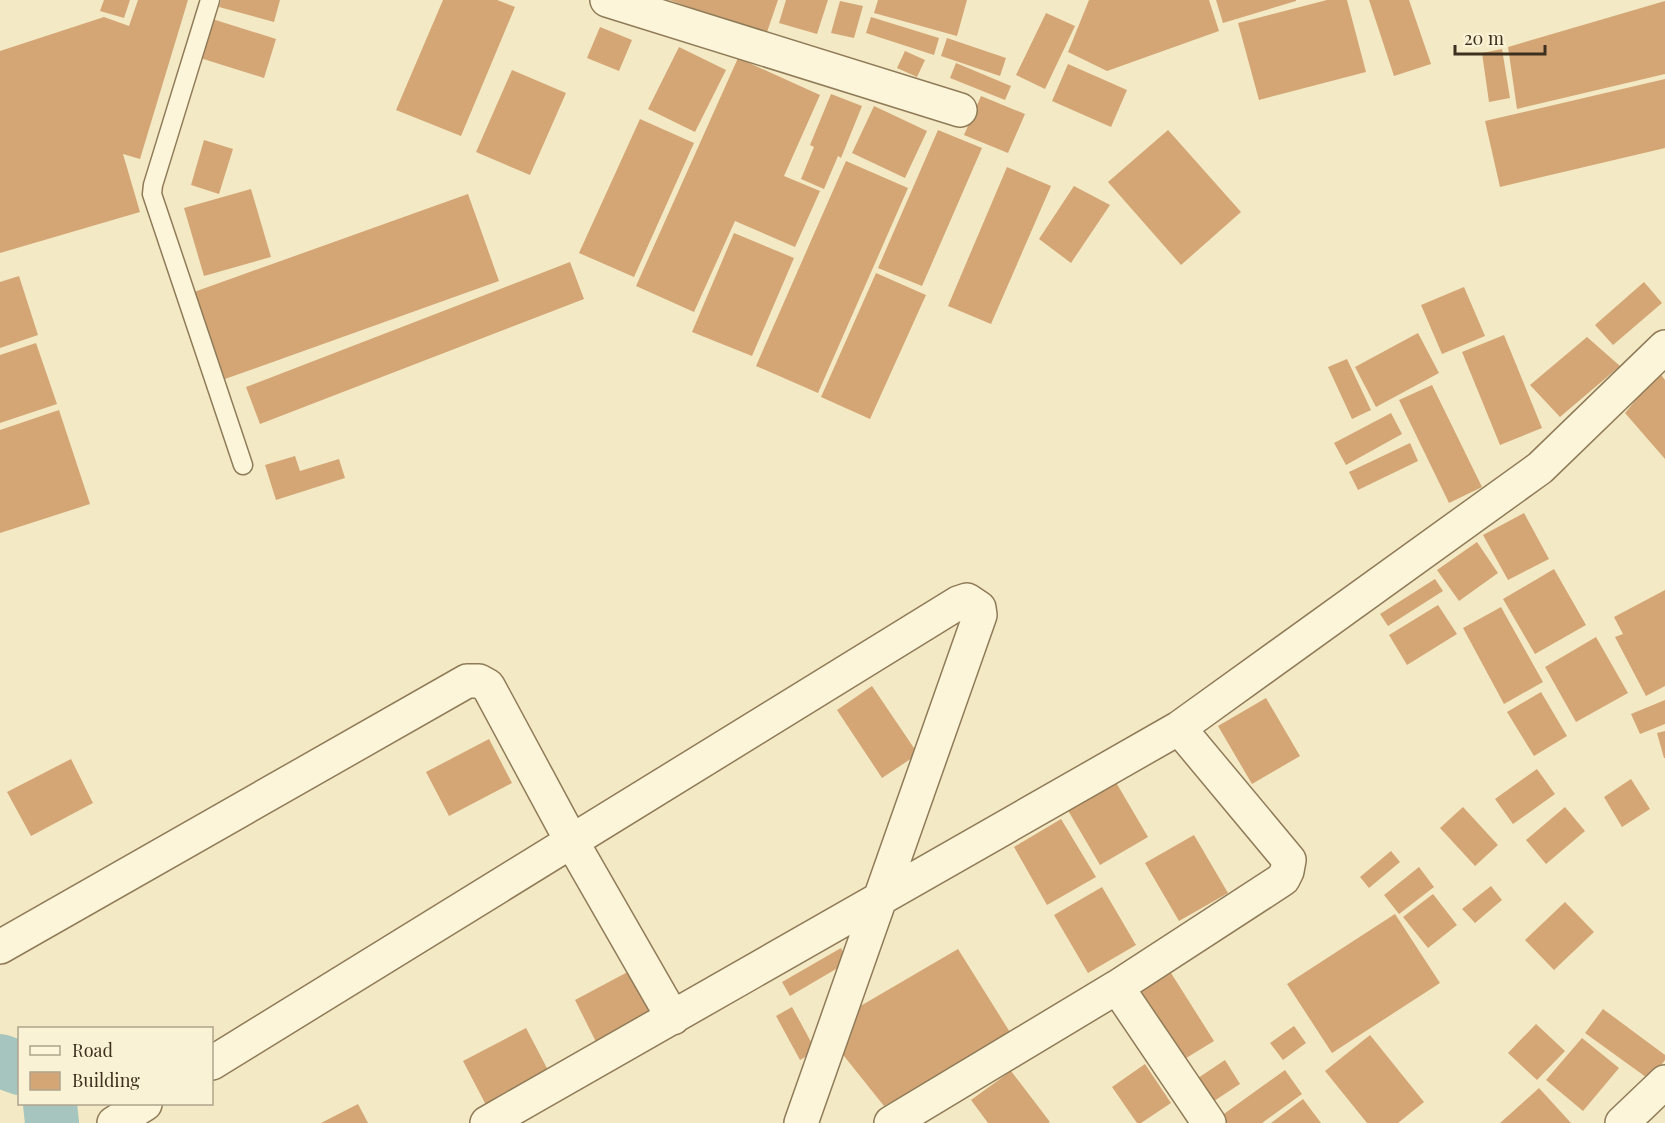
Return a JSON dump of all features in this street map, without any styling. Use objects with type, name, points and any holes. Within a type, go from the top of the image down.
[{"type":"street","points":[[607,0],[960,110]]},
{"type":"street","points":[[488,1123],[1179,728],[1540,468],[1665,347]]},
{"type":"street","points":[[213,1062],[958,603],[967,600],[979,608],[980,615],[801,1123]]},
{"type":"street","points":[[0,947],[467,681],[479,681],[488,686],[572,842],[673,1018]]},
{"type":"street","points":[[891,1123],[1117,987],[1283,879],[1287,871],[1288,860],[1179,728]]},
{"type":"street","points":[[1117,987],[1209,1123]]},
{"type":"street","points":[[1622,1123],[1665,1082]]},
{"type":"street","points":[[114,1123],[144,1105]]},
{"type":"lane","points":[[210,0],[153,184],[152,194],[243,465]]},
{"type":"building","points":[[104,0],[130,0],[124,18],[100,11]]},
{"type":"building","points":[[138,0],[188,0],[140,159],[123,154],[140,212],[0,253],[0,51],[104,17],[129,26]]},
{"type":"building","points":[[221,0],[280,0],[274,22],[219,7]]},
{"type":"building","points":[[443,0],[497,0],[515,7],[461,136],[396,110]]},
{"type":"building","points":[[669,0],[778,0],[766,35]]},
{"type":"building","points":[[786,0],[828,0],[817,34],[779,23]]},
{"type":"building","points":[[878,0],[967,0],[957,36],[874,13]]},
{"type":"building","points":[[1089,0],[1209,0],[1219,31],[1107,71],[1068,52]]},
{"type":"building","points":[[1216,0],[1296,0],[1296,1],[1223,23]]},
{"type":"building","points":[[1327,0],[1347,0],[1366,72],[1259,100],[1238,23]]},
{"type":"building","points":[[1369,0],[1409,0],[1431,64],[1394,76]]},
{"type":"building","points":[[840,1],[863,6],[854,38],[831,33]]},
{"type":"building","points":[[1665,1],[1665,74],[1517,109],[1508,47]]},
{"type":"building","points":[[1046,13],[1075,26],[1045,89],[1016,75]]},
{"type":"building","points":[[871,17],[939,38],[934,55],[866,33]]},
{"type":"building","points":[[209,18],[276,39],[264,78],[197,57]]},
{"type":"building","points":[[600,27],[632,40],[619,71],[587,58]]},
{"type":"building","points":[[947,38],[1006,58],[1000,76],[941,56]]},
{"type":"building","points":[[679,47],[726,70],[695,132],[648,109]]},
{"type":"building","points":[[1502,49],[1510,98],[1489,102],[1482,53]]},
{"type":"building","points":[[905,51],[925,60],[917,77],[897,68]]},
{"type":"building","points":[[738,58],[820,95],[784,176],[820,191],[795,247],[735,221],[694,312],[636,286]]},
{"type":"building","points":[[956,63],[1011,86],[1005,100],[950,78]]},
{"type":"building","points":[[1068,64],[1127,90],[1111,127],[1052,101]]},
{"type":"building","points":[[512,70],[566,93],[530,175],[476,152]]},
{"type":"building","points":[[1665,79],[1665,148],[1500,187],[1485,121]]},
{"type":"building","points":[[831,94],[862,106],[841,158],[838,156],[824,189],[801,179],[814,147],[810,145]]},
{"type":"building","points":[[981,96],[1025,114],[1008,153],[964,135]]},
{"type":"building","points":[[874,106],[927,131],[905,178],[852,153]]},
{"type":"building","points":[[640,119],[694,143],[634,277],[579,253]]},
{"type":"building","points":[[938,130],[982,148],[922,286],[878,268]]},
{"type":"building","points":[[1168,130],[1241,212],[1181,265],[1108,182]]},
{"type":"building","points":[[204,140],[233,149],[219,194],[191,185]]},
{"type":"building","points":[[846,161],[908,188],[818,393],[756,366]]},
{"type":"building","points":[[1007,167],[1051,186],[991,324],[948,306]]},
{"type":"building","points":[[1074,186],[1110,205],[1071,263],[1039,239]]},
{"type":"building","points":[[251,189],[271,257],[204,276],[184,208]]},
{"type":"building","points":[[468,194],[499,281],[225,379],[194,292]]},
{"type":"building","points":[[734,233],[794,258],[752,356],[692,332]]},
{"type":"building","points":[[570,262],[584,299],[260,424],[246,387]]},
{"type":"building","points":[[876,273],[926,295],[870,419],[821,397]]},
{"type":"building","points":[[19,276],[38,335],[0,348],[0,282]]},
{"type":"building","points":[[1644,282],[1662,303],[1613,345],[1595,325]]},
{"type":"building","points":[[1464,287],[1485,336],[1442,354],[1421,305]]},
{"type":"building","points":[[1418,333],[1439,373],[1376,407],[1355,367]]},
{"type":"building","points":[[1504,335],[1542,428],[1500,445],[1462,352]]},
{"type":"building","points":[[1587,337],[1620,366],[1560,417],[1530,385]]},
{"type":"building","points":[[36,343],[57,404],[0,423],[0,355]]},
{"type":"building","points":[[1347,359],[1371,410],[1352,419],[1328,367]]},
{"type":"building","points":[[1659,372],[1665,380],[1665,459],[1625,413]]},
{"type":"building","points":[[1432,385],[1482,487],[1449,503],[1399,400]]},
{"type":"building","points":[[59,410],[90,504],[0,533],[0,430]]},
{"type":"building","points":[[1391,413],[1402,434],[1346,465],[1334,443]]},
{"type":"building","points":[[1410,443],[1418,461],[1358,490],[1349,472]]},
{"type":"building","points":[[295,456],[300,471],[339,459],[345,478],[276,500],[265,465]]},
{"type":"building","points":[[1524,513],[1549,559],[1508,580],[1483,535]]},
{"type":"building","points":[[1477,542],[1498,573],[1459,601],[1437,570]]},
{"type":"building","points":[[1554,569],[1586,625],[1535,654],[1503,599]]},
{"type":"building","points":[[1435,579],[1443,591],[1388,626],[1380,614]]},
{"type":"building","points":[[1665,590],[1665,686],[1646,696],[1615,637],[1623,634],[1614,617]]},
{"type":"building","points":[[1438,605],[1457,634],[1407,665],[1389,635]]},
{"type":"building","points":[[1501,607],[1543,682],[1504,704],[1463,628]]},
{"type":"building","points":[[1596,637],[1628,693],[1576,722],[1545,667]]},
{"type":"building","points":[[872,686],[918,754],[882,778],[837,710]]},
{"type":"building","points":[[1541,692],[1567,736],[1534,756],[1507,712]]},
{"type":"building","points":[[1266,698],[1300,756],[1252,784],[1218,726]]},
{"type":"building","points":[[1665,700],[1665,724],[1640,734],[1631,714]]},
{"type":"building","points":[[1665,731],[1665,758],[1664,758],[1657,733]]},
{"type":"building","points":[[489,739],[512,783],[449,816],[426,772]]},
{"type":"building","points":[[71,759],[93,803],[31,836],[7,792]]},
{"type":"building","points":[[1537,769],[1555,794],[1513,824],[1495,799]]},
{"type":"building","points":[[1114,779],[1148,837],[1100,865],[1066,807]]},
{"type":"building","points":[[1631,779],[1650,809],[1622,827],[1604,797]]},
{"type":"building","points":[[1463,807],[1498,845],[1475,866],[1440,828]]},
{"type":"building","points":[[1565,807],[1585,831],[1546,864],[1526,840]]},
{"type":"building","points":[[1061,819],[1096,877],[1047,905],[1014,847]]},
{"type":"building","points":[[1194,835],[1228,893],[1179,921],[1145,863]]},
{"type":"building","points":[[1391,851],[1400,862],[1369,888],[1360,877]]},
{"type":"building","points":[[1419,867],[1434,887],[1399,914],[1384,895]]},
{"type":"building","points":[[1491,886],[1502,900],[1475,923],[1462,909]]},
{"type":"building","points":[[1102,887],[1136,945],[1088,973],[1054,915]]},
{"type":"building","points":[[1433,894],[1457,925],[1428,948],[1403,917]]},
{"type":"building","points":[[1565,902],[1594,932],[1554,970],[1525,940]]},
{"type":"building","points":[[1395,914],[1440,983],[1332,1053],[1287,984]]},
{"type":"building","points":[[841,948],[848,962],[790,996],[782,982]]},
{"type":"building","points":[[958,949],[1013,1037],[884,1106],[840,1051],[857,1008]]},
{"type":"building","points":[[637,967],[661,1011],[597,1044],[575,1000]]},
{"type":"building","points":[[1171,973],[1214,1041],[1183,1060],[1140,992]]},
{"type":"building","points":[[792,1007],[816,1051],[800,1060],[776,1016]]},
{"type":"building","points":[[1603,1009],[1665,1055],[1665,1060],[1650,1080],[1585,1033]]},
{"type":"building","points":[[1536,1024],[1565,1051],[1537,1080],[1508,1053]]},
{"type":"building","points":[[1294,1026],[1306,1043],[1283,1060],[1270,1043]]},
{"type":"building","points":[[526,1028],[549,1072],[486,1105],[463,1061]]},
{"type":"building","points":[[1370,1035],[1424,1102],[1398,1123],[1367,1123],[1325,1071]]},
{"type":"building","points":[[1582,1038],[1619,1068],[1583,1111],[1546,1080]]},
{"type":"building","points":[[1225,1060],[1240,1084],[1214,1101],[1198,1078]]},
{"type":"building","points":[[1145,1064],[1171,1103],[1141,1123],[1137,1123],[1112,1087]]},
{"type":"building","points":[[1285,1070],[1302,1094],[1262,1123],[1226,1123],[1221,1116]]},
{"type":"building","points":[[1011,1071],[1050,1122],[988,1123],[971,1100]]},
{"type":"building","points":[[1539,1088],[1571,1123],[1500,1123]]},
{"type":"building","points":[[1303,1099],[1321,1123],[1271,1123]]},
{"type":"building","points":[[358,1104],[368,1123],[321,1123]]},
{"type":"waterway","points":[[0,1061],[18,1067]]},
{"type":"waterway","points":[[50,1105],[52,1123]]}]
